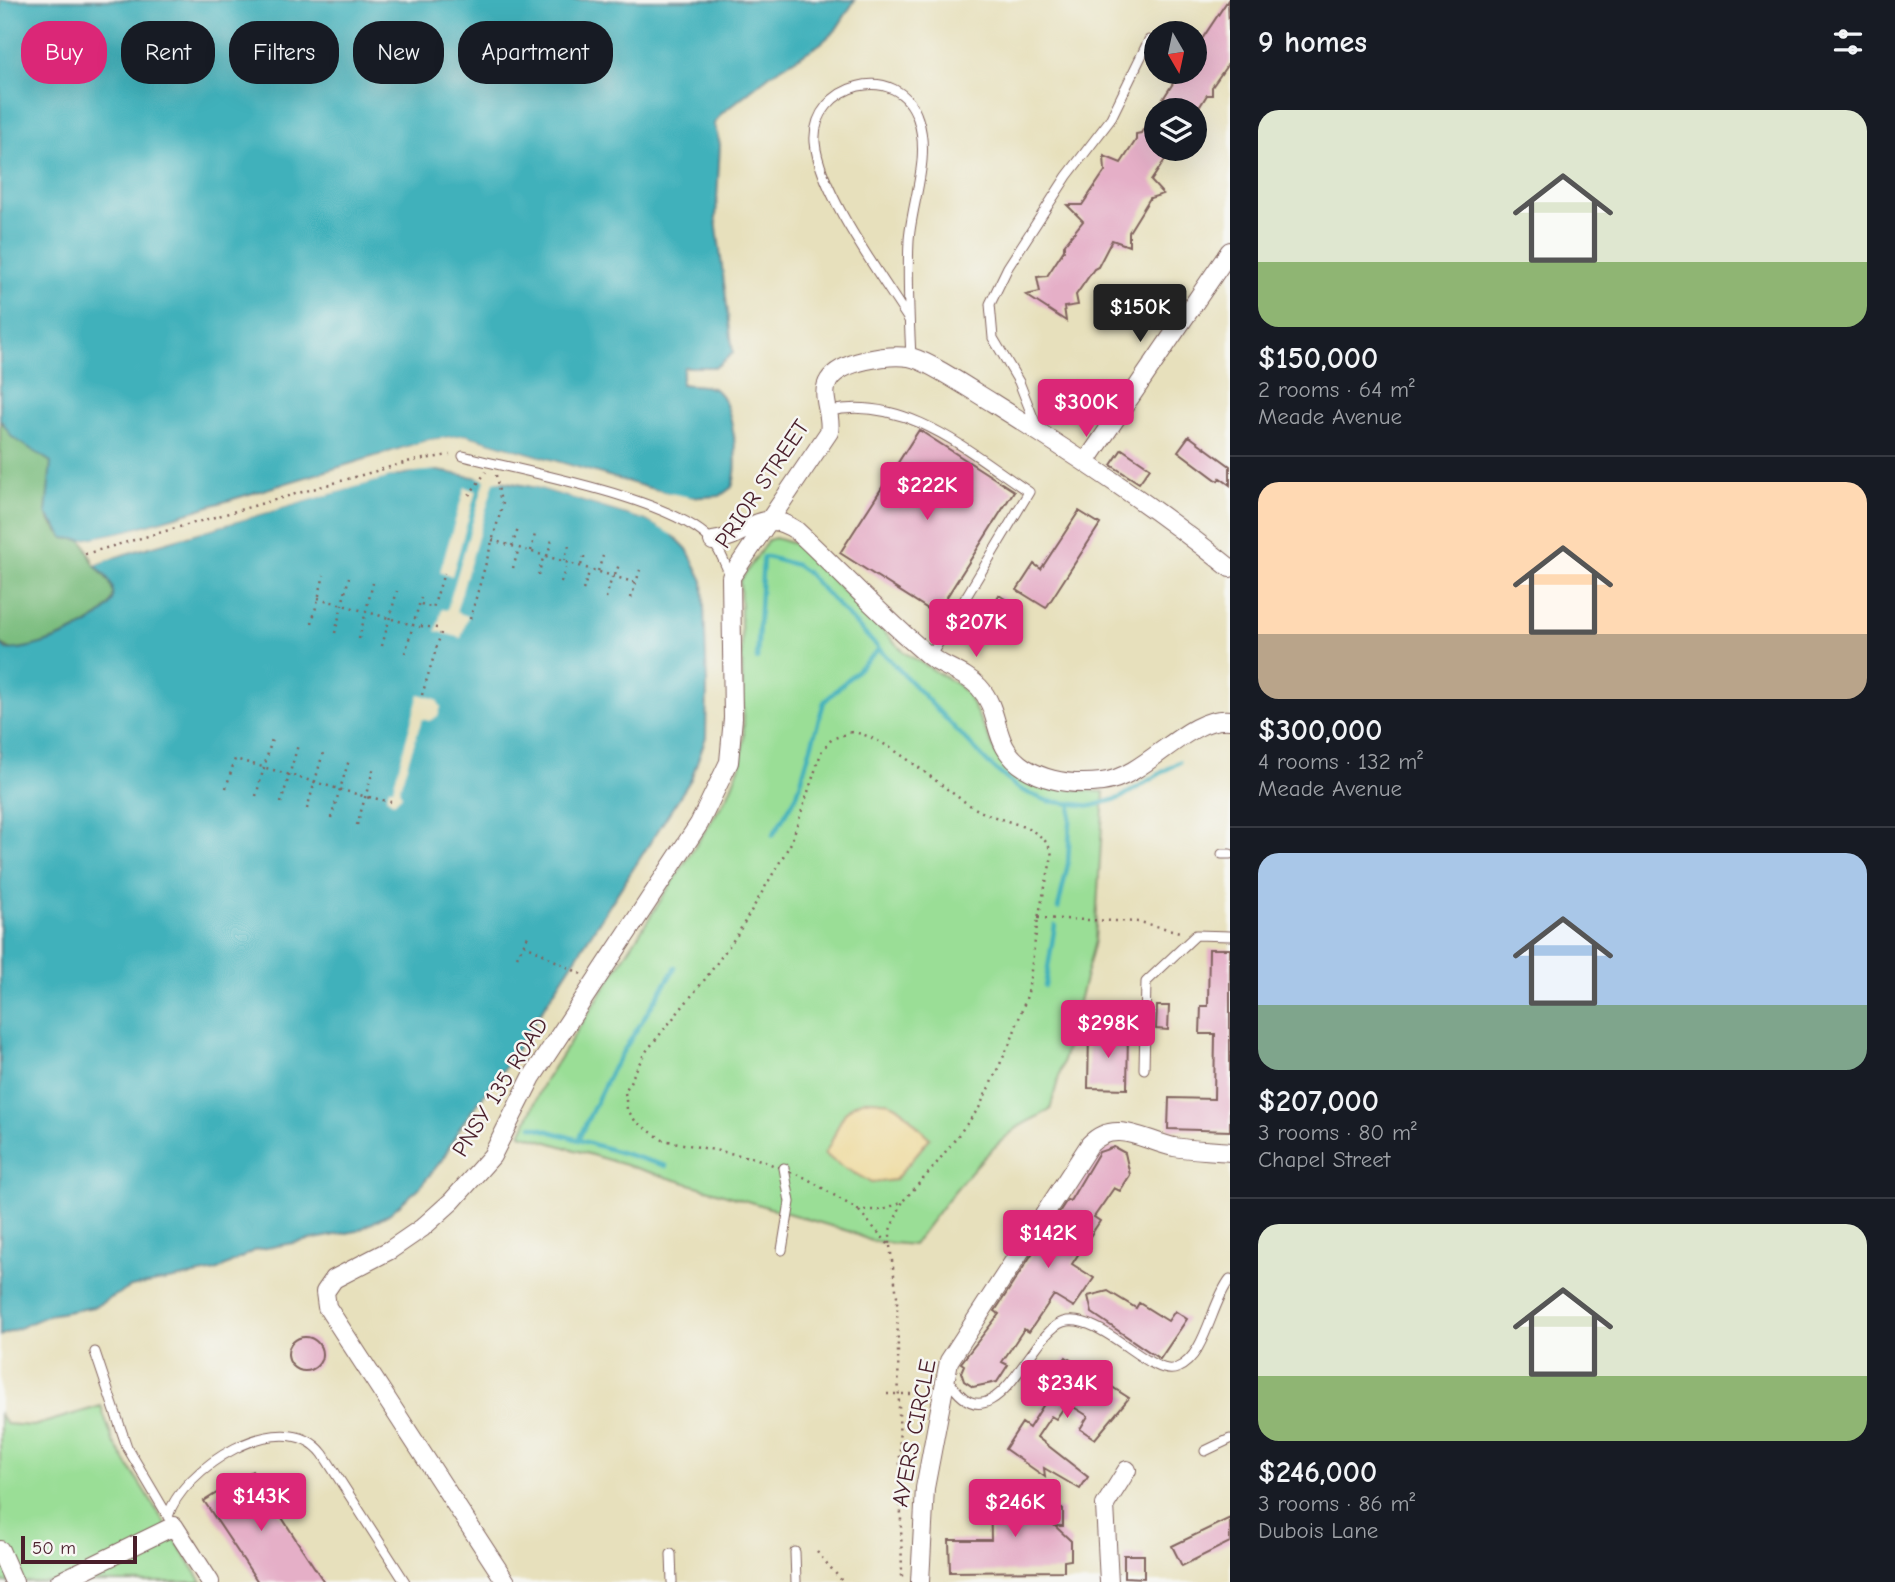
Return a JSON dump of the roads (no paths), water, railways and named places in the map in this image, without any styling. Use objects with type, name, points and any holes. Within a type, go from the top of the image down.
[{"type":"street","points":[[1086,462],[1146,369],[1230,251]]},
{"type":"street","points":[[911,357],[964,385],[1086,462],[1230,568]]},
{"type":"street","name":"PRIOR STREET","points":[[731,577],[768,519],[824,443],[831,423],[827,384],[838,370],[857,364],[911,357]]},
{"type":"street","points":[[713,541],[724,540],[768,519],[784,522],[797,531],[930,657],[964,674],[978,686],[991,706],[1002,745],[1009,755],[1035,773],[1060,781],[1113,780],[1131,772],[1193,731],[1215,721],[1230,720]]},
{"type":"street","name":"PNSY 135 ROAD","points":[[506,1582],[327,1307],[325,1292],[334,1279],[390,1250],[422,1228],[492,1156],[527,1085],[699,824],[729,762],[733,718],[731,577]]},
{"type":"street","name":"AYERS CIRCLE","points":[[920,1582],[925,1488],[952,1356],[1096,1138],[1113,1131],[1172,1147],[1230,1152]]},
{"type":"street","points":[[1109,1582],[1105,1505],[1127,1470]]},
{"type":"street","points":[[59,1582],[171,1521],[210,1582]]},
{"type":"street","points":[[0,1550],[14,1582]]},
{"type":"lane","points":[[1039,432],[1019,382],[993,338],[990,304],[1008,267],[1067,176],[1110,120],[1144,50]]},
{"type":"lane","points":[[909,320],[861,247],[823,170],[815,146],[820,116],[830,102],[853,86],[874,82],[897,91],[919,120],[922,155],[909,241],[911,357]]},
{"type":"lane","points":[[829,411],[853,406],[893,411],[928,425],[1029,492],[930,657]]},
{"type":"lane","points":[[463,456],[545,475],[671,513],[713,541],[731,577]]},
{"type":"lane","points":[[1144,1069],[1146,982],[1196,935],[1230,936]]},
{"type":"lane","points":[[782,1250],[790,1202],[784,1168]]},
{"type":"lane","points":[[947,1373],[957,1391],[970,1400],[982,1401],[996,1397],[1010,1386],[1050,1329],[1070,1321],[1091,1325],[1163,1369],[1172,1370],[1187,1362],[1196,1351],[1210,1315],[1230,1279]]},
{"type":"lane","points":[[94,1352],[127,1447],[171,1521]]},
{"type":"lane","points":[[171,1521],[171,1505],[185,1486],[237,1448],[255,1438],[294,1434],[315,1444],[323,1454],[405,1582]]},
{"type":"lane","points":[[1205,1451],[1230,1439]]},
{"type":"lane","points":[[795,1552],[796,1582]]},
{"type":"lane","points":[[671,1554],[672,1582]]},
{"type":"water","points":[[0,0],[855,0],[835,31],[820,44],[771,74],[721,114],[714,124],[720,144],[716,219],[733,353],[716,367],[684,367],[681,384],[715,389],[724,400],[728,411],[734,438],[734,478],[732,487],[720,496],[684,498],[465,435],[429,440],[127,531],[83,540],[64,538],[46,513],[51,462],[12,437],[0,419]]},
{"type":"water","points":[[427,469],[536,487],[646,520],[670,532],[687,549],[703,581],[707,686],[706,737],[691,779],[508,1063],[462,1124],[442,1160],[419,1188],[389,1214],[357,1231],[256,1250],[216,1271],[131,1287],[94,1307],[49,1315],[0,1336],[0,643],[6,649],[32,646],[67,634],[98,617],[109,607],[113,592],[108,579],[95,565],[111,558],[384,478]]},
{"type":"waterway","points":[[757,659],[763,557],[767,557],[796,565],[806,572],[988,763],[1016,787],[1030,794],[1048,801],[1092,806],[1120,798],[1179,762]]},
{"type":"waterway","points":[[773,835],[797,795],[824,702],[878,650]]},
{"type":"waterway","points":[[1058,908],[1068,864],[1071,803]]},
{"type":"waterway","points":[[1045,986],[1055,925]]},
{"type":"waterway","points":[[579,1138],[611,1071],[675,968]]},
{"type":"waterway","points":[[532,1126],[666,1166]]}]
